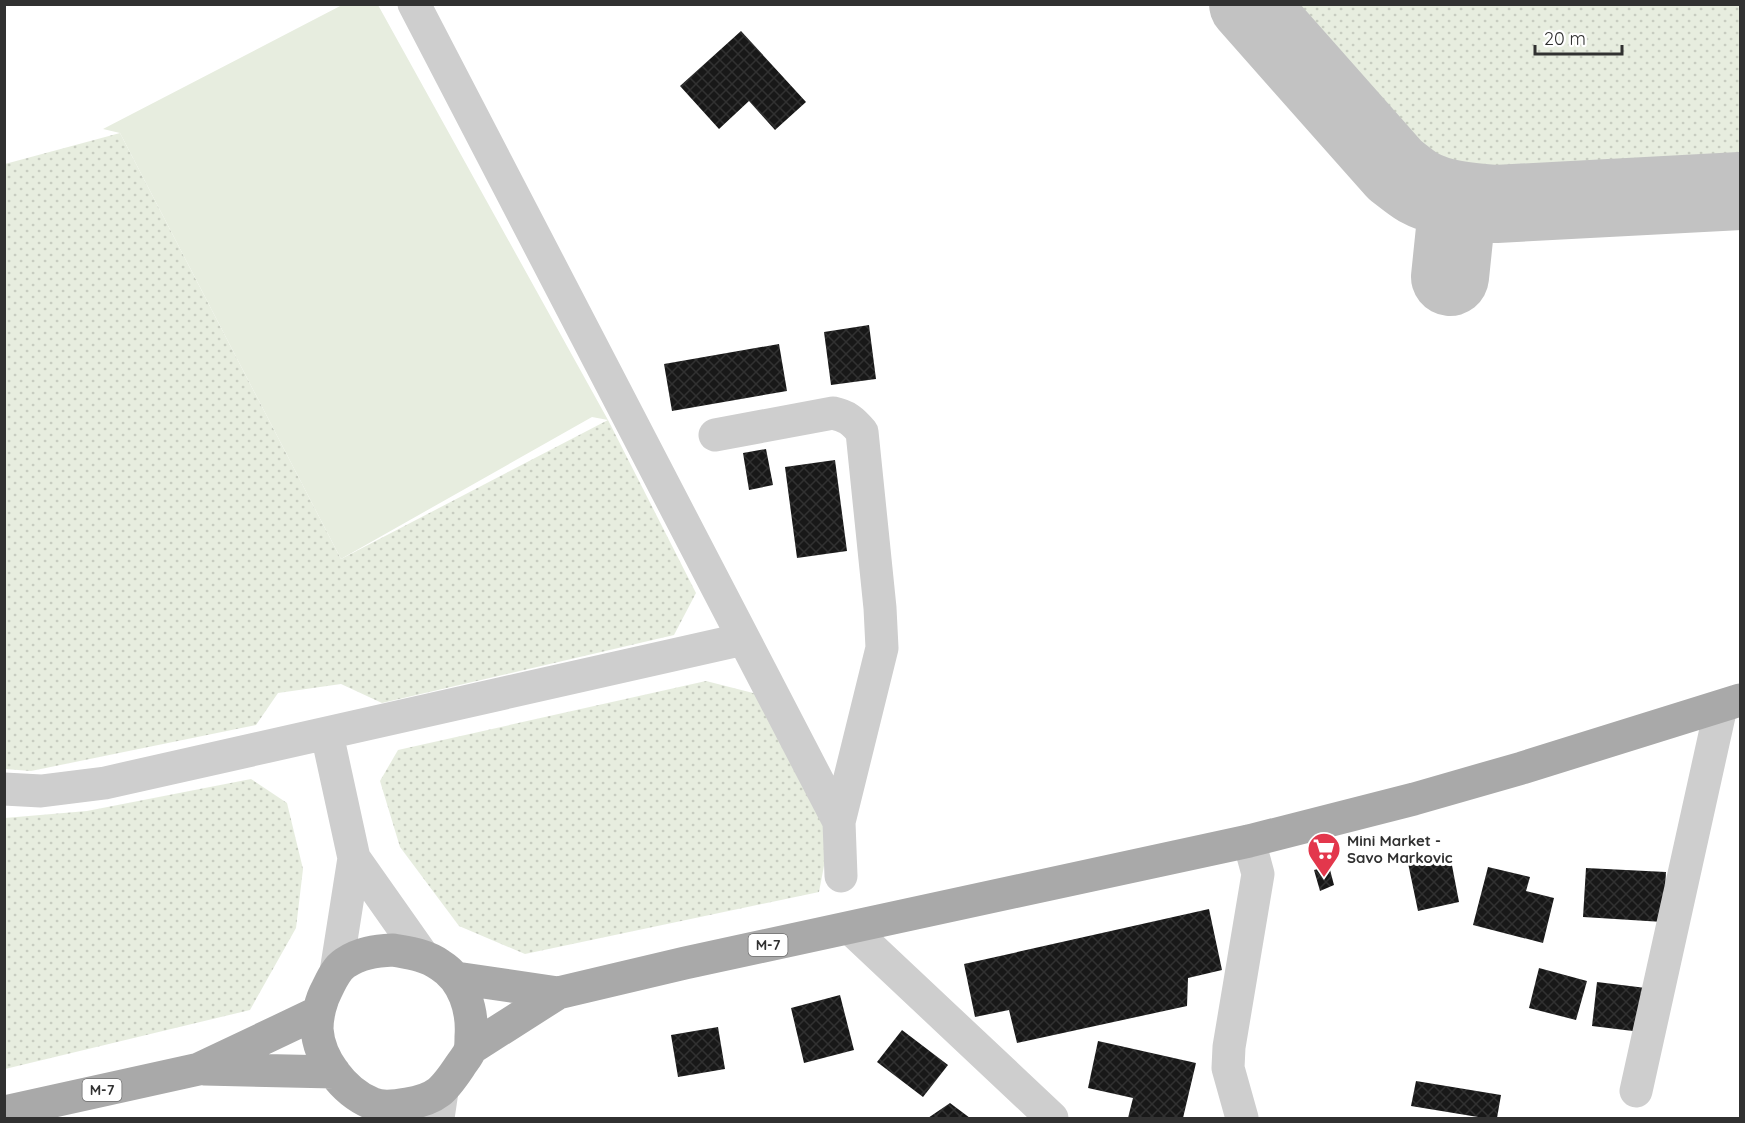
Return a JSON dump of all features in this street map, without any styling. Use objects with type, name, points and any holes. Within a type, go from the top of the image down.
[{"type":"main road","name":"M-7","points":[[470,1049],[558,993],[685,963],[1249,840],[1467,784],[1731,704]]},
{"type":"main road","name":"M-7","points":[[393,950],[423,956],[440,964],[456,978],[467,1000],[472,1023],[470,1049],[440,1105],[423,1101],[387,1106],[377,1111],[348,1089],[334,1072],[321,1048],[317,1027],[319,1012],[336,972],[344,963],[367,952],[393,950]]},
{"type":"main road","name":"M-7","points":[[456,978],[558,993]]},
{"type":"main road","name":"M-7","points":[[4,1112],[199,1069],[319,1012]]},
{"type":"main road","name":"M-7","points":[[199,1069],[334,1072]]},
{"type":"street","points":[[414,4],[839,822]]},
{"type":"street","points":[[715,435],[833,413],[845,416],[862,432],[882,648],[839,822],[841,876]]},
{"type":"street","points":[[4,789],[41,791],[105,783],[744,639]]},
{"type":"street","points":[[1636,1090],[1731,704]]},
{"type":"street","points":[[327,734],[354,858],[336,972]]},
{"type":"street","points":[[1242,1119],[1228,1068],[1229,1047],[1258,874],[1249,840]]},
{"type":"street","points":[[354,858],[423,956]]},
{"type":"street","points":[[850,928],[1052,1119]]},
{"type":"shaded area","points":[[344,4],[378,5],[608,420],[592,417],[341,559],[120,133],[103,129]]},
{"type":"shaded area","points":[[1288,5],[1740,5],[1740,165],[1505,179],[1477,176],[1438,162],[1412,140]]},
{"type":"shaded area","points":[[120,133],[341,559],[608,420],[696,593],[674,635],[382,703],[341,684],[278,693],[256,725],[31,771],[5,769],[5,164]]},
{"type":"shaded area","points":[[706,681],[757,694],[831,829],[819,892],[525,954],[459,926],[400,847],[380,781],[398,750]]},
{"type":"shaded area","points":[[251,779],[287,803],[303,869],[296,928],[250,1010],[5,1069],[5,818],[87,811]]},
{"type":"building","points":[[741,31],[806,102],[775,130],[749,101],[719,129],[680,86]]},
{"type":"building","points":[[869,325],[876,379],[831,385],[824,332]]},
{"type":"building","points":[[779,344],[787,391],[672,411],[664,364]]},
{"type":"building","points":[[766,449],[773,485],[749,490],[743,453]]},
{"type":"building","points":[[835,460],[847,551],[797,558],[785,467]]},
{"type":"building","points":[[1450,855],[1459,902],[1418,911],[1408,863]]},
{"type":"building","name":"Mini Market - Savo Markovic","points":[[1329,866],[1334,885],[1320,891],[1314,870]]},
{"type":"building","points":[[1488,867],[1530,877],[1526,891],[1554,898],[1543,943],[1473,925]]},
{"type":"building","points":[[1586,868],[1666,872],[1663,922],[1583,917]]},
{"type":"building","points":[[1209,909],[1222,970],[1188,978],[1187,1006],[1017,1043],[1009,1010],[975,1017],[964,964]]},
{"type":"building","points":[[1539,968],[1587,981],[1576,1020],[1529,1008]]},
{"type":"building","points":[[1597,982],[1646,988],[1641,1032],[1592,1026]]},
{"type":"building","points":[[840,995],[854,1050],[804,1063],[791,1008]]},
{"type":"building","points":[[718,1027],[725,1069],[678,1077],[671,1035]]},
{"type":"building","points":[[902,1030],[948,1065],[923,1097],[877,1062]]},
{"type":"building","points":[[1098,1041],[1196,1063],[1183,1118],[1128,1118],[1133,1098],[1088,1088]]},
{"type":"building","points":[[1416,1081],[1501,1095],[1497,1118],[1411,1106]]},
{"type":"building","points":[[950,1103],[970,1118],[928,1118]]},
{"type":"taxiway","points":[[1248,4],[1395,170],[1415,185],[1436,195],[1456,200],[1496,204],[1740,191]]},
{"type":"taxiway","points":[[1450,277],[1458,200]]},
{"type":"place","name":"Mini Market - Savo Markovic","points":[[1324,878]]}]
